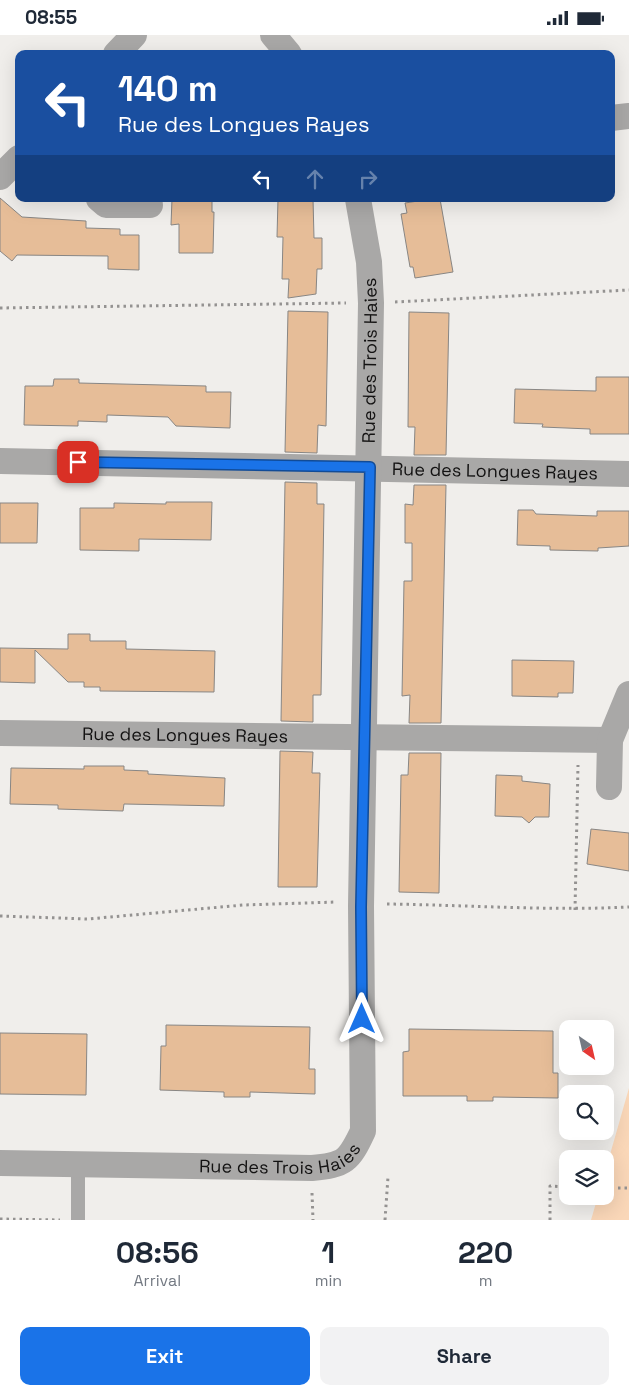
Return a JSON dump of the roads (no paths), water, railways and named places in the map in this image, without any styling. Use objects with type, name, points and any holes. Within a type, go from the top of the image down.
[{"type":"street","points":[[120,50],[134,35]]},
{"type":"street","points":[[273,35],[286,50]]},
{"type":"street","points":[[615,118],[629,116]]},
{"type":"street","points":[[0,177],[15,162]]},
{"type":"street","points":[[102,202],[106,205],[150,205]]},
{"type":"street","name":"Rue des Trois Haies","points":[[0,1163],[312,1168],[337,1166],[353,1153],[363,1131],[361,907],[370,467],[371,303],[369,262],[359,202]]},
{"type":"street","name":"Rue des Longues Rayes","points":[[0,461],[370,467],[629,474]]},
{"type":"street","points":[[609,787],[610,740],[629,694]]},
{"type":"street","name":"Rue des Longues Rayes","points":[[0,733],[610,740]]},
{"type":"lane","points":[[78,1165],[78,1220]]}]
